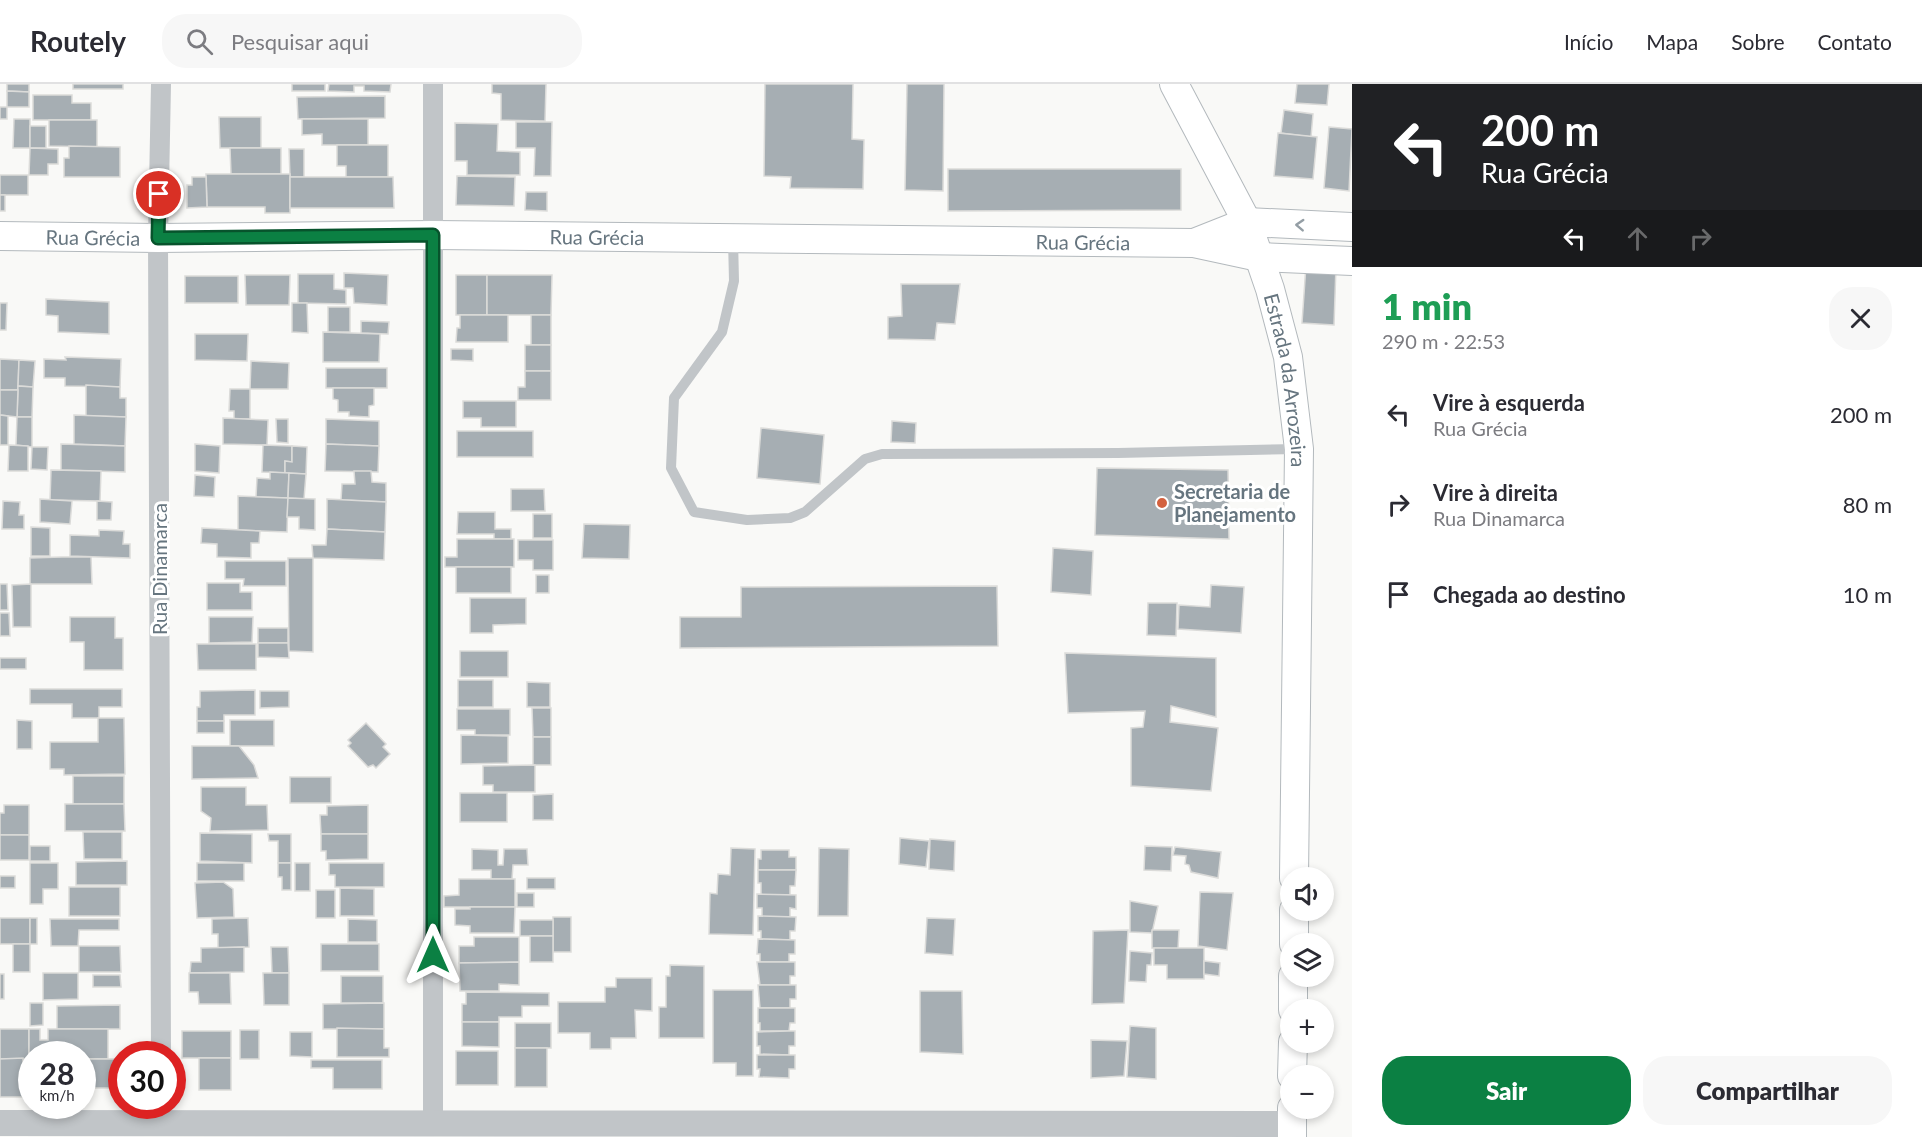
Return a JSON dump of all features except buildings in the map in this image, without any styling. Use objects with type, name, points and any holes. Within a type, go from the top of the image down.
[{"type":"main road","name":"Estrada da Arrozeira","points":[[1174,84],[1247,222],[1288,357],[1299,449],[1294,867]]},
{"type":"main road","name":"Rua Grécia","points":[[1194,243],[1247,222]]},
{"type":"main road","points":[[1247,222],[1352,227]]},
{"type":"main road","name":"Rua Grécia","points":[[0,236],[158,238],[433,235],[1194,243],[1259,257],[1352,261]]},
{"type":"street","name":"Rua Dinamarca","points":[[161,1041],[158,238],[162,84]]},
{"type":"street","points":[[433,84],[433,1123]]},
{"type":"street","points":[[186,1115],[433,1123],[1292,1123]]},
{"type":"street","points":[[0,1123],[108,1117]]},
{"type":"lane","points":[[733,239],[734,281],[722,332],[674,398],[671,468],[693,512],[747,520],[789,518],[805,512],[865,459],[882,454],[1299,449]]},
{"type":"place","name":"Secretaria de Planejamento","points":[[1162,503]]},
{"type":"route","points":[[159,194],[158,238],[433,235],[433,955]]}]
